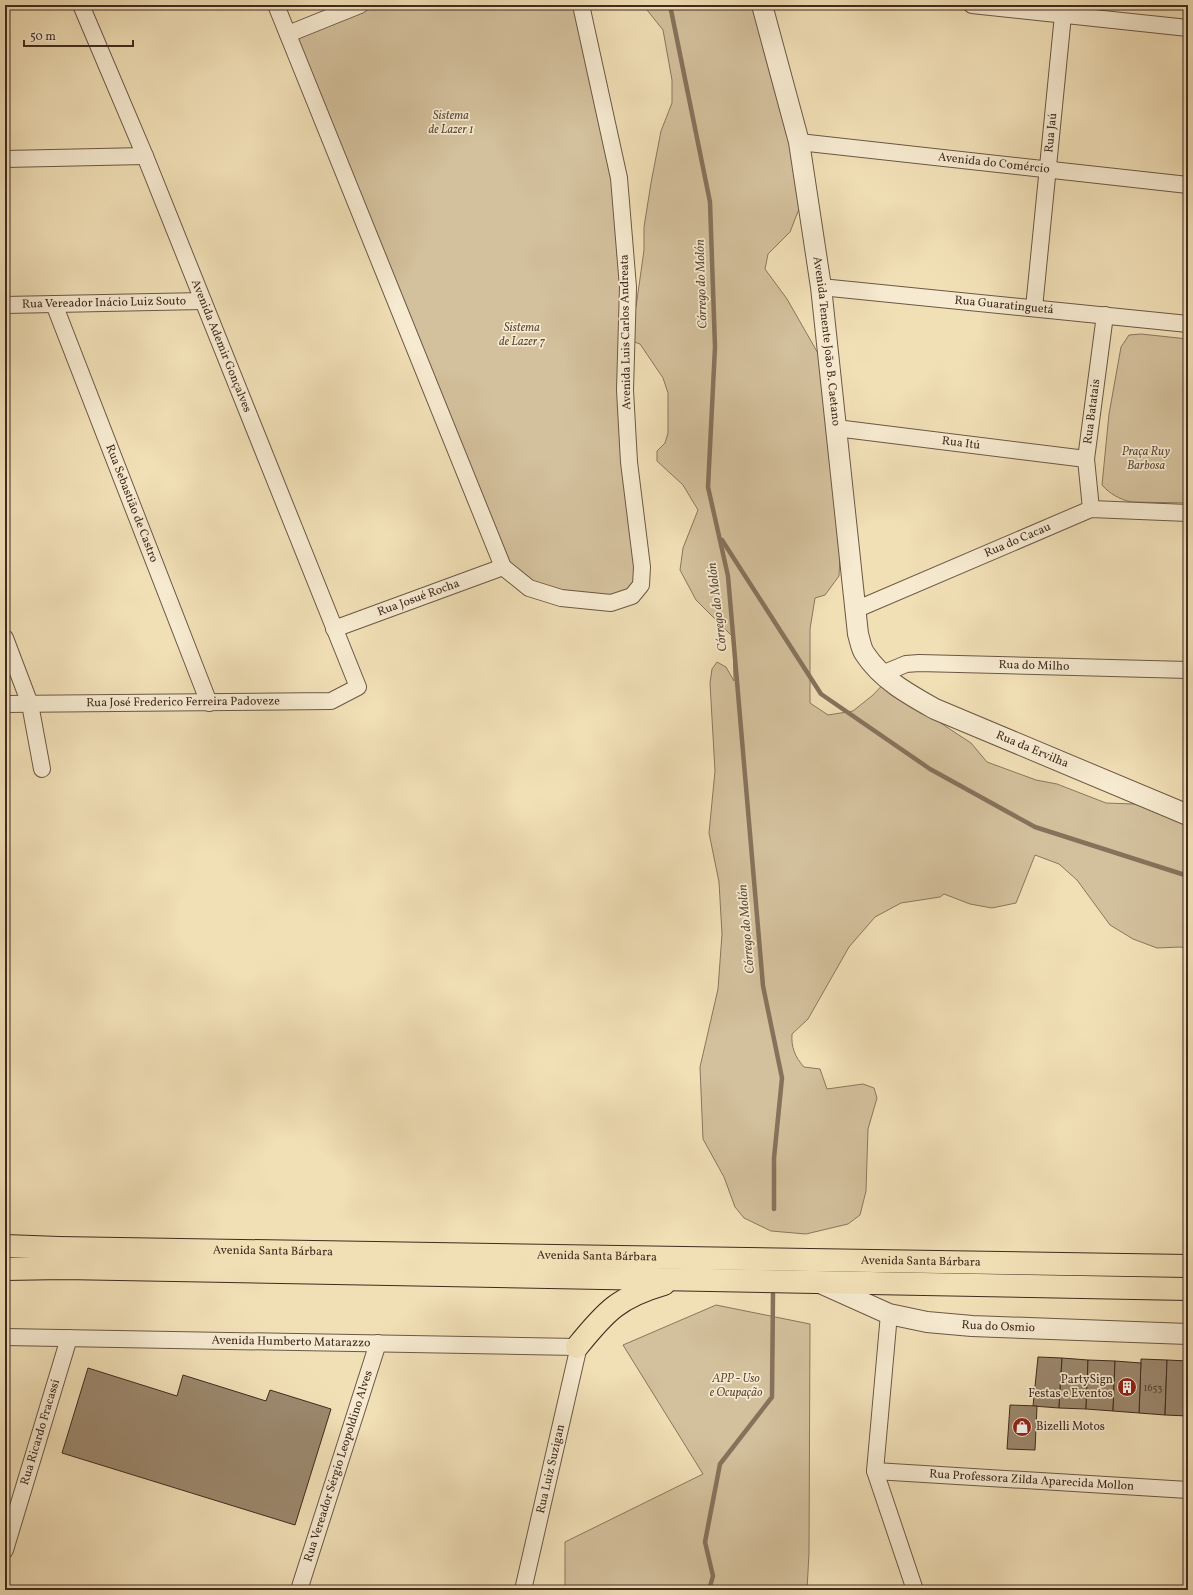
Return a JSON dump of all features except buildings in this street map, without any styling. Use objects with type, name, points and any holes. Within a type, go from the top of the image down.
[{"type":"main road","name":"Avenida Santa Bárbara","points":[[5,1246],[1188,1266]]},
{"type":"main road","name":"Avenida Santa Bárbara","points":[[5,1269],[80,1268],[1188,1289]]},
{"type":"main road","points":[[577,1347],[606,1313],[622,1300],[644,1290],[681,1279]]},
{"type":"street","name":"Avenida Ademir Gonçalves","points":[[81,5],[145,156],[358,688]]},
{"type":"street","points":[[276,5],[503,567]]},
{"type":"street","points":[[288,34],[360,5]]},
{"type":"street","name":"Avenida Luis Carlos Andreata","points":[[503,567],[529,588],[562,598],[611,603],[632,596],[640,585],[642,567],[629,454],[625,390],[628,287],[618,178],[581,5]]},
{"type":"street","name":"Avenida Tenente João B. Caetano","points":[[762,5],[800,142],[821,287],[858,634],[864,653],[882,674]]},
{"type":"street","points":[[972,5],[1064,10],[1188,28]]},
{"type":"street","name":"Rua Jaú","points":[[1034,308],[1064,10]]},
{"type":"street","name":"Avenida do Comércio","points":[[800,142],[1188,185]]},
{"type":"street","points":[[5,159],[145,156]]},
{"type":"street","name":"Rua Guaratinguetá","points":[[821,287],[1188,324]]},
{"type":"street","name":"Rua Vereador Inácio Luiz Souto","points":[[5,305],[203,301]]},
{"type":"street","name":"Rua Sebastião de Castro","points":[[54,304],[208,702]]},
{"type":"street","name":"Rua Batatais","points":[[1091,509],[1086,459],[1105,315]]},
{"type":"street","name":"Rua Itú","points":[[836,428],[1086,459]]},
{"type":"street","name":"Rua do Cacau","points":[[855,610],[1091,509],[1188,513]]},
{"type":"street","name":"Rua Josué Rocha","points":[[334,629],[503,567]]},
{"type":"street","points":[[5,638],[30,704],[42,769]]},
{"type":"street","name":"Rua do Milho","points":[[882,674],[906,664],[920,663],[1188,670]]},
{"type":"street","name":"Rua da Ervilha","points":[[882,674],[904,691],[936,709],[1188,815]]},
{"type":"street","name":"Rua José Frederico Ferreira Padoveze","points":[[5,704],[331,701],[358,688]]},
{"type":"street","name":"Rua do Osmio","points":[[816,1281],[889,1314],[928,1322],[972,1326],[1188,1334]]},
{"type":"street","points":[[889,1314],[875,1470],[915,1590]]},
{"type":"street","name":"Avenida Humberto Matarazzo","points":[[5,1337],[577,1347]]},
{"type":"street","name":"Rua Ricardo Fracassi","points":[[5,1550],[69,1338]]},
{"type":"street","name":"Rua Vereador Sérgio Leopoldino Alves","points":[[299,1590],[378,1343]]},
{"type":"street","name":"Rua Luiz Suzigan","points":[[524,1590],[577,1358],[577,1347]]},
{"type":"street","name":"Rua Professora Zilda Aparecida Mollon","points":[[875,1470],[1188,1490]]},
{"type":"green space","points":[[360,5],[581,5],[619,178],[627,330],[636,307],[644,250],[644,227],[661,131],[672,103],[672,80],[663,30],[643,5],[761,5],[780,68],[799,209],[790,232],[768,254],[765,269],[787,299],[823,362],[842,510],[839,576],[825,595],[815,598],[810,629],[810,703],[828,715],[853,711],[873,695],[889,678],[933,718],[971,743],[987,762],[1036,780],[1057,784],[1106,803],[1133,804],[1155,808],[1188,820],[1188,950],[1181,947],[1157,948],[1133,939],[1110,925],[1077,880],[1059,864],[1035,855],[1016,903],[992,908],[970,904],[944,894],[940,897],[901,903],[875,917],[849,947],[808,1019],[792,1034],[793,1048],[798,1059],[804,1067],[820,1069],[827,1089],[863,1084],[874,1088],[877,1098],[868,1129],[866,1191],[860,1215],[848,1224],[806,1234],[771,1231],[744,1218],[735,1207],[724,1177],[703,1139],[700,1067],[718,989],[722,934],[719,882],[709,833],[715,771],[710,683],[712,669],[717,662],[726,667],[734,681],[733,637],[696,600],[680,570],[683,548],[698,510],[683,485],[657,461],[657,451],[665,443],[668,433],[668,393],[663,378],[640,344],[629,340],[638,526],[632,596],[561,598],[503,567],[288,34]]},
{"type":"green space","name":"Praça Ruy Barbosa","points":[[1141,334],[1188,339],[1188,503],[1131,502],[1115,496],[1102,485],[1109,414],[1121,347],[1129,335]]},
{"type":"green space","name":"APP - Uso e Ocupação","points":[[716,1305],[810,1324],[809,1553],[807,1590],[565,1590],[565,1542],[703,1474],[623,1345]]},
{"type":"waterway","name":"Córrego do Molón","points":[[670,5],[710,202],[715,347],[708,487],[728,576],[763,986],[782,1078],[774,1158],[774,1209]]},
{"type":"waterway","points":[[722,540],[821,694],[930,769],[1035,827],[1188,876]]},
{"type":"waterway","points":[[709,1590],[713,1576],[705,1542],[720,1464],[772,1397],[773,1294]]},
{"type":"place","name":"PartySign Festas e Eventos","points":[[1127,1387]]},
{"type":"place","name":"Bizelli Motos","points":[[1022,1427]]},
{"type":"park label","name":"Sistema de Lazer 1","points":[[451,123]]},
{"type":"park label","name":"Sistema de Lazer 7","points":[[522,335]]}]
